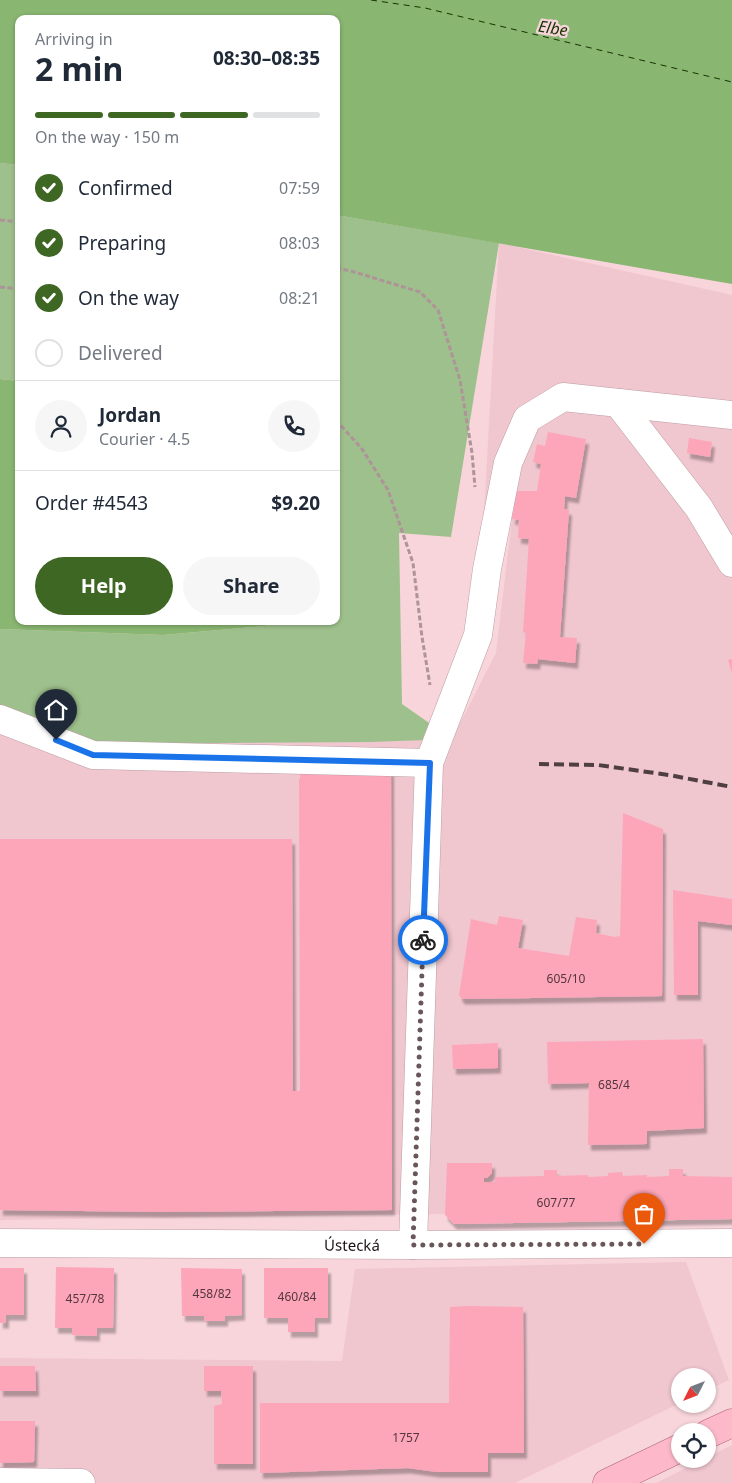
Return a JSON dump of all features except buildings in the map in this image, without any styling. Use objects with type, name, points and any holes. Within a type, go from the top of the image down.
[{"type":"main road","points":[[607,1483],[671,1452]]},
{"type":"street","points":[[413,1245],[430,763],[478,635],[487,569],[508,463],[527,419],[564,397],[732,415]]},
{"type":"street","points":[[618,403],[699,508],[732,562]]},
{"type":"street","points":[[0,719],[93,755],[430,763]]},
{"type":"street","name":"Ústecká","points":[[0,1243],[413,1245],[732,1243]]},
{"type":"street","points":[[704,1243],[732,1263]]},
{"type":"street","points":[[0,1482],[81,1483]]},
{"type":"path","points":[[0,220],[15,222]]},
{"type":"path","points":[[340,269],[420,292],[438,310],[460,380],[472,453],[475,492]]},
{"type":"path","points":[[0,287],[15,289]]},
{"type":"path","points":[[340,424],[362,449],[388,490],[413,563],[422,637],[432,692]]},
{"type":"shaded area","points":[[0,163],[15,165],[15,381],[0,379]]},
{"type":"shaded area","points":[[340,216],[499,243],[451,537],[399,533],[402,704],[452,739],[371,742],[98,744],[0,707],[0,629],[163,635],[265,626],[340,625]]},
{"type":"shaded area","points":[[499,243],[732,295],[732,1210],[0,1220],[0,707],[452,739],[496,653],[512,519],[484,514]]},
{"type":"shaded area","points":[[686,1262],[729,1380],[716,1386],[716,1368],[671,1368],[671,1407],[515,1483],[0,1483],[0,1358],[342,1361],[355,1269]]},
{"type":"shaded area","points":[[732,1445],[732,1483],[656,1483],[686,1468],[716,1468],[716,1453]]},
{"type":"water","name":"Elbe","points":[[0,0],[732,0],[732,284],[340,216],[340,15],[15,15],[15,165],[0,163]]},
{"type":"water","points":[[0,379],[15,381],[15,625],[268,625],[163,635],[0,629]]},
{"type":"ferry route","points":[[371,0],[425,8],[732,82]]},
{"type":"railway","points":[[539,764],[598,765],[669,775],[732,787]]},
{"type":"way so far","points":[[423,940],[413,1245],[644,1244]]},
{"type":"route","points":[[56,740],[93,755],[430,763],[423,940]]}]
